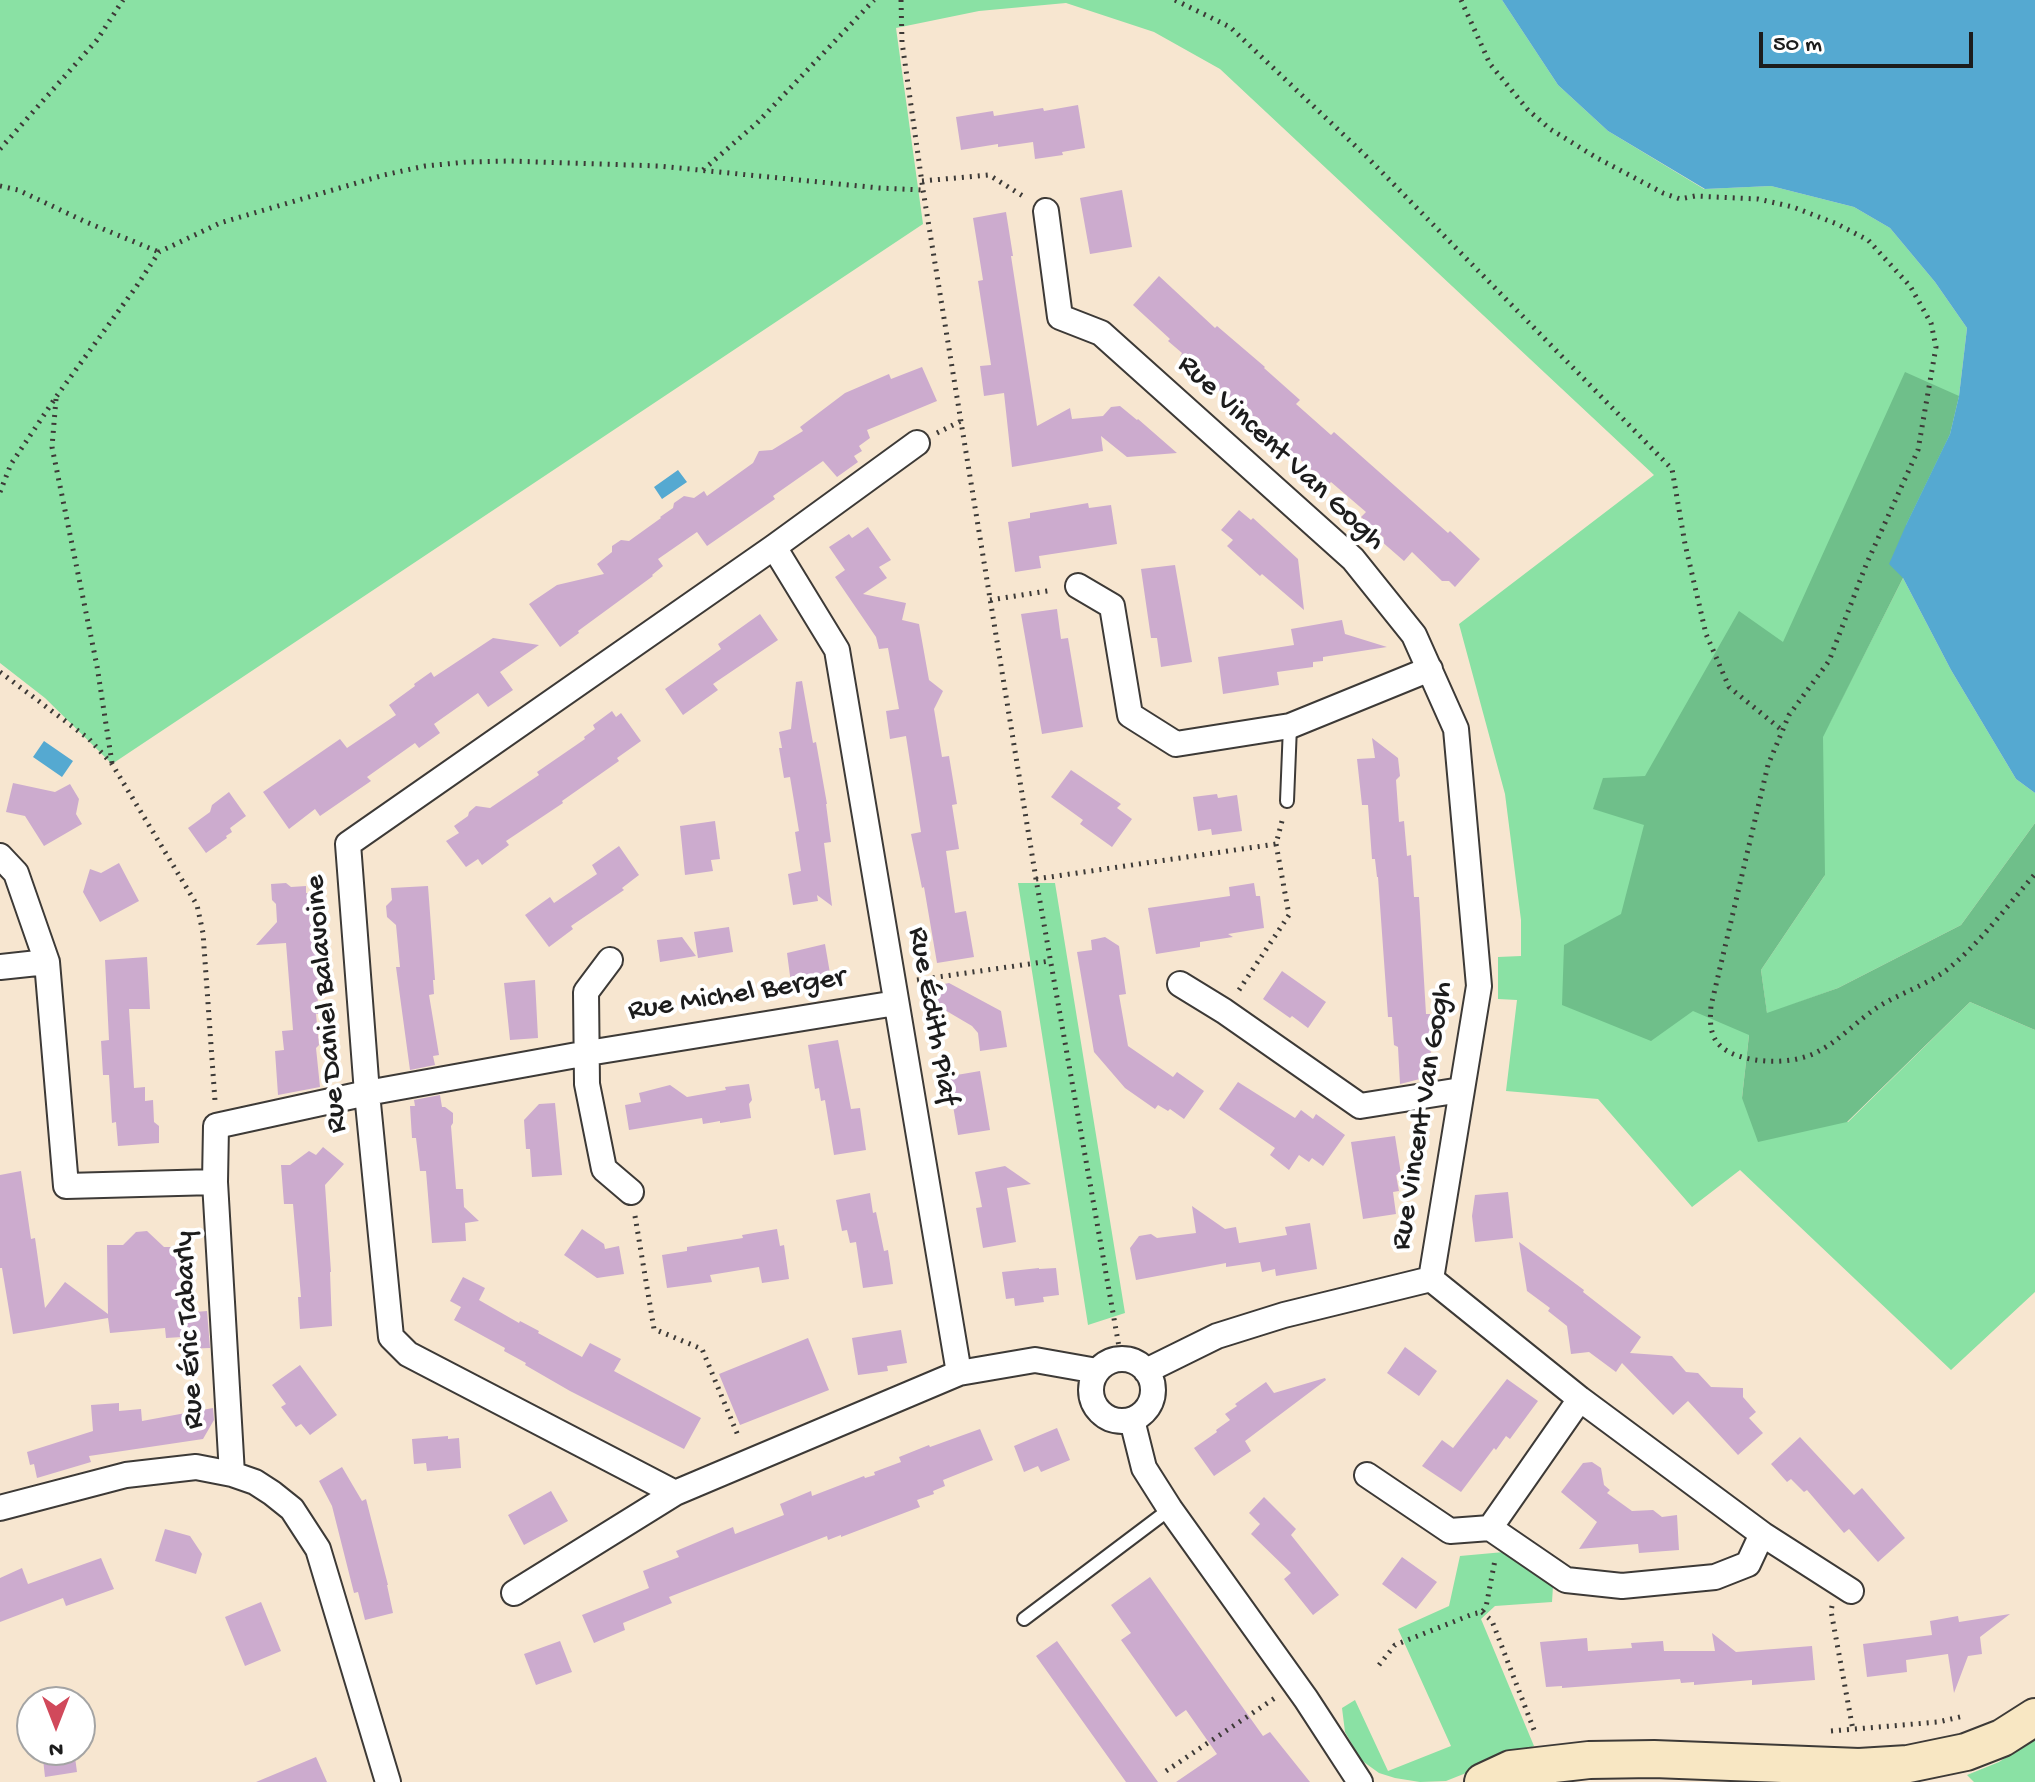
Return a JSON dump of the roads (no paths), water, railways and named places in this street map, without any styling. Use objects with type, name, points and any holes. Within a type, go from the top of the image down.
[{"type":"street","name":"Rue Vincent Van Gogh","points":[[1046,211],[1060,317],[1101,333],[1353,559],[1414,635],[1456,729],[1479,986],[1431,1279],[1284,1315],[1217,1336],[1146,1371]]},
{"type":"street","name":"Rue Daniel Balavoine","points":[[675,1493],[408,1354],[391,1337],[367,1093],[348,844],[774,547],[917,443]]},
{"type":"street","name":"Rue Édith Piaf","points":[[774,547],[837,650],[959,1373]]},
{"type":"street","points":[[1078,586],[1112,606],[1130,715],[1176,744],[1290,726],[1430,669]]},
{"type":"street","points":[[0,856],[16,873],[47,962],[66,1186],[215,1182]]},
{"type":"street","name":"Rue Michel Berger","points":[[610,960],[586,992],[587,1084],[604,1169],[631,1192]]},
{"type":"street","points":[[0,967],[47,962]]},
{"type":"street","points":[[1180,984],[1360,1106],[1461,1090]]},
{"type":"street","name":"Rue Michel Berger","points":[[216,1126],[367,1093],[895,993]]},
{"type":"street","name":"Rue Éric Tabarly","points":[[216,1126],[215,1182],[232,1474]]},
{"type":"street","points":[[1431,1279],[1580,1399],[1762,1534],[1845,1587]]},
{"type":"street","points":[[1121,1359],[1130,1360],[1146,1371],[1152,1382],[1153,1394],[1150,1405],[1142,1414],[1122,1422],[1112,1420],[1096,1408],[1091,1390],[1097,1371],[1121,1359]]},
{"type":"street","points":[[514,1593],[675,1493],[959,1373],[1035,1360],[1097,1371]]},
{"type":"street","points":[[1490,1528],[1580,1399]]},
{"type":"street","points":[[1132,1420],[1144,1468],[1360,1782]]},
{"type":"street","points":[[0,1508],[126,1475],[158,1470],[196,1467],[255,1482],[292,1509],[318,1549],[388,1782]]},
{"type":"street","points":[[1367,1475],[1450,1531],[1490,1528],[1566,1580],[1622,1586],[1715,1577],[1748,1564],[1762,1534]]},
{"type":"street","points":[[1483,1782],[1511,1769],[1589,1760],[1654,1759],[1859,1767],[1908,1764],[1966,1752],[2002,1738],[2035,1717]]},
{"type":"lane","points":[[1287,801],[1290,726]]},
{"type":"lane","points":[[1024,1619],[1170,1509]]},
{"type":"water","points":[[1502,0],[2035,0],[2035,793],[2016,779],[1951,670],[1903,578],[1889,564],[1950,434],[1959,396],[1967,328],[1935,282],[1890,228],[1854,207],[1771,186],[1705,189],[1608,131],[1558,85]]},
{"type":"water","points":[[678,470],[687,482],[662,499],[654,487]]},
{"type":"water","points":[[44,741],[73,761],[62,777],[33,757]]}]
